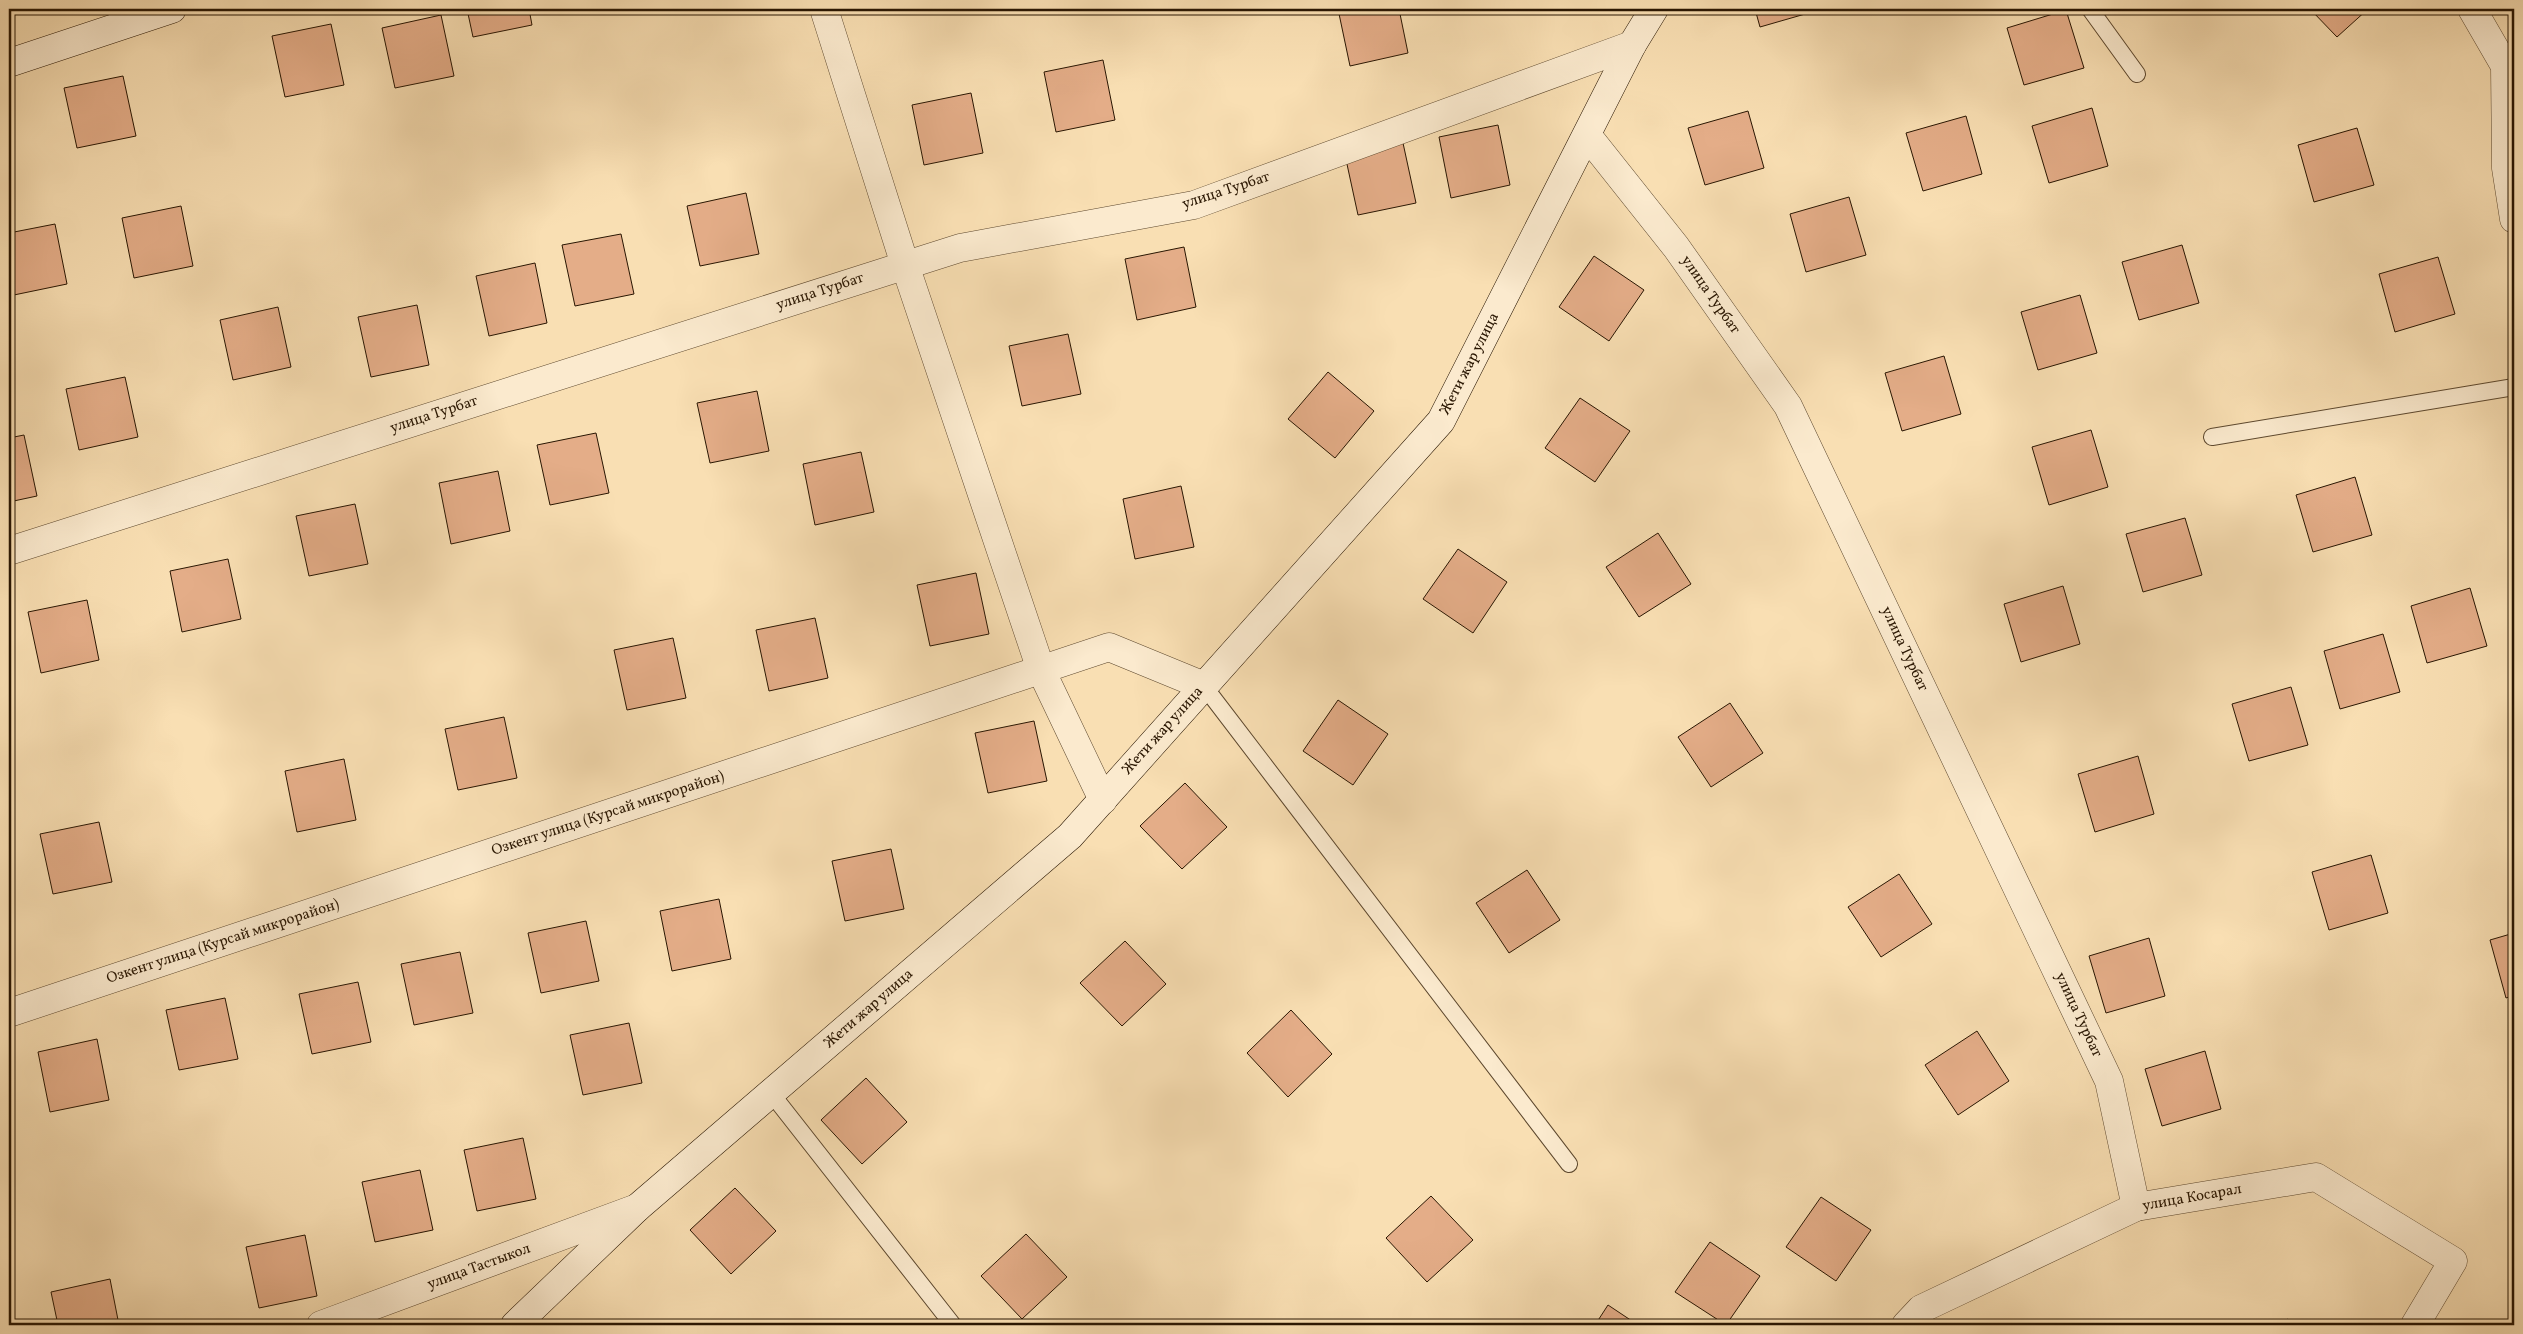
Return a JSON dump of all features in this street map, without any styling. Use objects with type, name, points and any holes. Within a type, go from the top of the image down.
[{"type":"street","points":[[9,63],[172,9]]},
{"type":"street","points":[[824,9],[906,265],[1041,670],[1103,800]]},
{"type":"street","name":"Жети жар улица","points":[[515,1325],[637,1208],[1070,836],[1441,422],[1632,45],[1654,9]]},
{"type":"street","points":[[2472,9],[2505,66],[2506,168],[2514,220]]},
{"type":"street","name":"улица Турбат","points":[[9,551],[960,248],[1194,205],[1632,45]]},
{"type":"street","name":"улица Турбат","points":[[1587,135],[1676,248],[1788,406],[2109,1081],[2136,1208]]},
{"type":"street","name":"Озкент улица (Курсай микрорайон)","points":[[9,1013],[1110,647],[1204,686]]},
{"type":"street","name":"улица Косарал","points":[[1906,1325],[1921,1309],[2136,1208],[2316,1177],[2453,1261],[2415,1325]]},
{"type":"street","name":"улица Тастыкол","points":[[321,1325],[637,1208]]},
{"type":"lane","points":[[2090,9],[2137,74]]},
{"type":"lane","points":[[2212,437],[2514,386]]},
{"type":"lane","points":[[1204,686],[1569,1164]]},
{"type":"lane","points":[[771,1093],[953,1325]]},
{"type":"building","points":[[467,9],[529,9],[532,25],[473,37]]},
{"type":"building","points":[[1338,9],[1399,9],[1408,53],[1350,66]]},
{"type":"building","points":[[1755,9],[1819,9],[1819,10],[1760,27]]},
{"type":"building","points":[[2310,9],[2368,9],[2337,37]]},
{"type":"building","points":[[2066,10],[2084,68],[2024,85],[2007,28]]},
{"type":"building","points":[[441,15],[454,76],[395,88],[382,28]]},
{"type":"building","points":[[331,24],[344,85],[285,97],[272,36]]},
{"type":"building","points":[[1103,60],[1115,120],[1056,132],[1044,72]]},
{"type":"building","points":[[123,76],[136,136],[77,148],[64,88]]},
{"type":"building","points":[[971,93],[983,153],[924,165],[912,105]]},
{"type":"building","points":[[2092,108],[2108,166],[2049,183],[2032,126]]},
{"type":"building","points":[[1748,111],[1764,168],[1705,185],[1688,128]]},
{"type":"building","points":[[1966,116],[1982,174],[1923,191],[1906,133]]},
{"type":"building","points":[[1498,125],[1510,185],[1451,198],[1439,137]]},
{"type":"building","points":[[2357,128],[2374,185],[2314,202],[2298,145]]},
{"type":"building","points":[[1403,143],[1416,203],[1358,215],[1345,155]]},
{"type":"building","points":[[746,193],[759,254],[700,266],[687,206]]},
{"type":"building","points":[[1849,197],[1866,255],[1806,272],[1790,214]]},
{"type":"building","points":[[181,206],[193,266],[134,278],[122,218]]},
{"type":"building","points":[[55,224],[67,284],[9,296],[9,233]]},
{"type":"building","points":[[621,234],[634,294],[575,306],[562,245]]},
{"type":"building","points":[[2182,245],[2199,303],[2139,320],[2122,262]]},
{"type":"building","points":[[1184,247],[1196,307],[1137,320],[1125,259]]},
{"type":"building","points":[[1594,256],[1644,290],[1609,341],[1559,307]]},
{"type":"building","points":[[2438,257],[2455,314],[2395,332],[2379,274]]},
{"type":"building","points":[[535,263],[547,323],[489,336],[476,276]]},
{"type":"building","points":[[2080,295],[2097,353],[2038,370],[2021,312]]},
{"type":"building","points":[[417,305],[429,365],[371,377],[358,317]]},
{"type":"building","points":[[278,307],[291,367],[233,380],[220,320]]},
{"type":"building","points":[[1068,334],[1081,394],[1022,406],[1009,346]]},
{"type":"building","points":[[1944,356],[1961,414],[1902,431],[1885,373]]},
{"type":"building","points":[[1328,372],[1374,411],[1335,458],[1288,419]]},
{"type":"building","points":[[125,377],[138,437],[79,450],[66,389]]},
{"type":"building","points":[[757,391],[769,451],[710,463],[697,403]]},
{"type":"building","points":[[1580,398],[1630,431],[1595,482],[1545,448]]},
{"type":"building","points":[[2091,430],[2108,487],[2049,505],[2032,447]]},
{"type":"building","points":[[596,433],[609,493],[550,505],[537,445]]},
{"type":"building","points":[[24,435],[37,496],[9,502],[9,438]]},
{"type":"building","points":[[861,452],[874,512],[815,525],[803,464]]},
{"type":"building","points":[[498,471],[510,531],[451,544],[439,483]]},
{"type":"building","points":[[2355,477],[2372,535],[2313,552],[2296,495]]},
{"type":"building","points":[[1181,486],[1194,547],[1135,559],[1123,499]]},
{"type":"building","points":[[355,504],[368,564],[309,576],[296,516]]},
{"type":"building","points":[[2185,518],[2202,575],[2143,592],[2126,534]]},
{"type":"building","points":[[1658,533],[1691,584],[1639,617],[1606,567]]},
{"type":"building","points":[[1458,549],[1507,582],[1473,633],[1423,599]]},
{"type":"building","points":[[228,559],[241,619],[182,632],[170,571]]},
{"type":"building","points":[[976,573],[989,634],[930,646],[917,585]]},
{"type":"building","points":[[2063,586],[2080,644],[2021,662],[2004,604]]},
{"type":"building","points":[[2470,588],[2487,646],[2427,663],[2411,606]]},
{"type":"building","points":[[87,600],[99,660],[41,673],[28,612]]},
{"type":"building","points":[[815,618],[828,678],[769,691],[756,630]]},
{"type":"building","points":[[2383,634],[2400,692],[2340,709],[2324,651]]},
{"type":"building","points":[[673,638],[686,698],[627,710],[614,650]]},
{"type":"building","points":[[2291,687],[2308,745],[2249,761],[2232,704]]},
{"type":"building","points":[[1338,700],[1388,734],[1353,785],[1303,751]]},
{"type":"building","points":[[1730,703],[1763,753],[1711,787],[1678,737]]},
{"type":"building","points":[[504,717],[517,778],[458,790],[445,729]]},
{"type":"building","points":[[1034,721],[1047,781],[988,793],[975,733]]},
{"type":"building","points":[[2138,756],[2154,814],[2095,832],[2078,774]]},
{"type":"building","points":[[344,759],[356,820],[297,832],[285,771]]},
{"type":"building","points":[[1185,783],[1227,827],[1182,869],[1140,826]]},
{"type":"building","points":[[99,822],[112,882],[53,894],[40,834]]},
{"type":"building","points":[[891,849],[904,909],[845,921],[832,861]]},
{"type":"building","points":[[2371,855],[2388,913],[2329,930],[2312,872]]},
{"type":"building","points":[[1527,870],[1560,920],[1509,953],[1476,903]]},
{"type":"building","points":[[1899,874],[1932,924],[1881,957],[1848,907]]},
{"type":"building","points":[[719,899],[731,959],[672,971],[660,911]]},
{"type":"building","points":[[586,921],[599,981],[541,993],[528,933]]},
{"type":"building","points":[[2514,933],[2514,995],[2506,998],[2490,940]]},
{"type":"building","points":[[2149,938],[2165,996],[2106,1013],[2089,956]]},
{"type":"building","points":[[1125,941],[1166,984],[1122,1026],[1080,983]]},
{"type":"building","points":[[460,952],[473,1013],[414,1025],[401,964]]},
{"type":"building","points":[[358,982],[371,1042],[312,1054],[299,994]]},
{"type":"building","points":[[225,998],[238,1059],[179,1070],[166,1010]]},
{"type":"building","points":[[1291,1010],[1332,1054],[1288,1097],[1247,1053]]},
{"type":"building","points":[[629,1023],[642,1083],[583,1095],[570,1035]]},
{"type":"building","points":[[1977,1031],[2009,1081],[1958,1115],[1925,1065]]},
{"type":"building","points":[[97,1039],[109,1100],[50,1112],[38,1052]]},
{"type":"building","points":[[2205,1051],[2221,1109],[2162,1126],[2145,1069]]},
{"type":"building","points":[[866,1078],[907,1122],[862,1164],[821,1120]]},
{"type":"building","points":[[523,1138],[536,1199],[477,1211],[464,1150]]},
{"type":"building","points":[[420,1170],[433,1230],[375,1242],[362,1182]]},
{"type":"building","points":[[735,1188],[776,1231],[731,1274],[690,1230]]},
{"type":"building","points":[[1431,1196],[1473,1240],[1427,1282],[1386,1238]]},
{"type":"building","points":[[1821,1197],[1871,1230],[1836,1281],[1786,1247]]},
{"type":"building","points":[[1026,1234],[1067,1277],[1022,1319],[981,1276]]},
{"type":"building","points":[[305,1235],[317,1296],[259,1308],[246,1247]]},
{"type":"building","points":[[1710,1242],[1760,1276],[1726,1325],[1675,1292]]},
{"type":"building","points":[[110,1279],[119,1325],[58,1325],[51,1292]]},
{"type":"building","points":[[1608,1305],[1638,1325],[1595,1325]]},
{"type":"building","points":[[2287,1319],[2296,1325],[2283,1325]]}]
